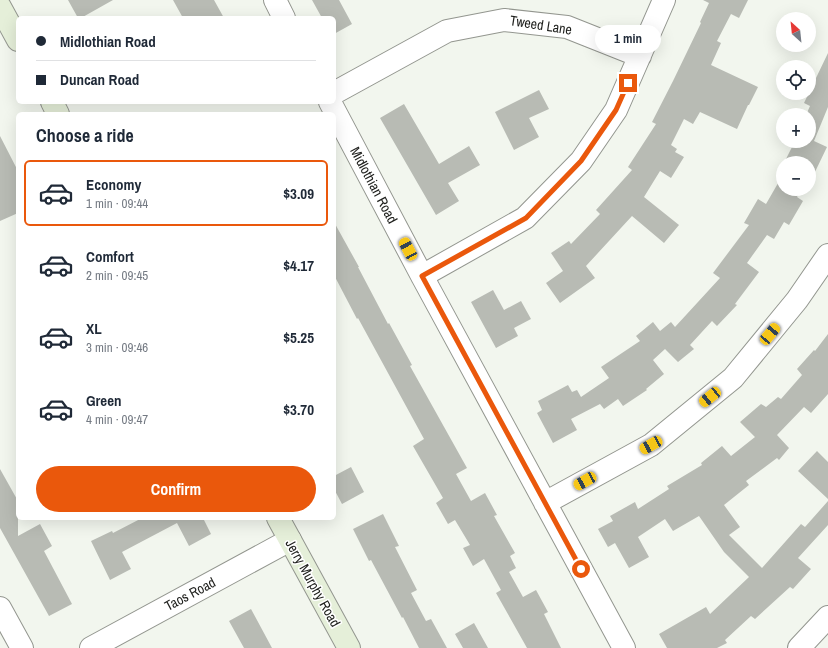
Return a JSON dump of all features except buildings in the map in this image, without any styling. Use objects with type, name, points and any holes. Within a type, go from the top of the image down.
[{"type":"street","points":[[274,0],[283,16]]},
{"type":"street","points":[[422,276],[526,218],[581,161],[616,110],[664,0]]},
{"type":"street","points":[[0,7],[16,36]]},
{"type":"street","name":"Tweed Lane","points":[[336,92],[447,31],[504,20],[567,27],[640,56]]},
{"type":"street","name":"Midlothian Road","points":[[336,113],[422,276],[624,648]]},
{"type":"street","points":[[545,503],[651,445],[733,378],[797,300],[828,255]]},
{"type":"street","name":"Jerry Murphy Road","points":[[279,520],[349,648]]},
{"type":"street","name":"Taos Road","points":[[91,648],[290,540]]},
{"type":"street","points":[[0,608],[22,648]]},
{"type":"street","points":[[799,648],[828,617]]},
{"type":"route","points":[[581,569],[422,276],[526,218],[581,161],[616,110],[628,83]]}]
